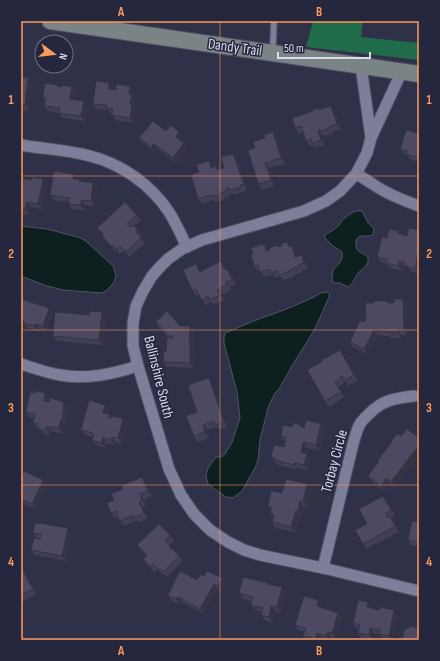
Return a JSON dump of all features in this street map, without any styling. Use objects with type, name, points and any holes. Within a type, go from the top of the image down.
[{"type":"street","name":"Dandy Trail","points":[[50,21],[419,74]]},
{"type":"street","name":"Ballinshire South","points":[[361,66],[371,138],[367,153],[356,174],[335,195],[326,201],[304,211],[202,240],[172,256],[152,276],[140,296],[133,323],[133,346],[168,469],[180,495],[205,526],[228,542],[244,550],[260,555],[323,568],[419,591]]},
{"type":"street","points":[[371,138],[402,71]]},
{"type":"street","points":[[21,146],[91,156],[108,162],[123,170],[142,183],[169,212],[187,247]]},
{"type":"street","points":[[356,174],[386,192],[419,206]]},
{"type":"street","points":[[21,364],[49,373],[79,377],[91,377],[108,374],[138,366]]},
{"type":"street","name":"Torbay Circle","points":[[323,568],[358,427],[375,408],[387,401],[414,396]]},
{"type":"lane","points":[[274,21],[274,53]]},
{"type":"green space","points":[[313,21],[363,21],[361,37],[419,43],[419,60],[306,47]]},
{"type":"shaded area","points":[[356,211],[362,211],[368,223],[374,228],[373,235],[360,236],[356,240],[357,250],[368,257],[368,262],[348,287],[340,283],[333,283],[333,270],[341,260],[342,252],[325,238],[325,235],[337,227],[342,220]]},
{"type":"shaded area","points":[[21,226],[47,229],[81,238],[113,266],[116,275],[114,282],[106,291],[101,293],[63,290],[47,286],[21,276]]},
{"type":"shaded area","points":[[326,292],[330,294],[313,332],[269,405],[260,439],[258,460],[255,468],[242,491],[233,498],[226,497],[208,484],[206,475],[208,468],[216,457],[221,457],[225,454],[232,442],[240,418],[237,392],[224,343],[225,333]]},
{"type":"building","points":[[21,77],[28,78],[25,105],[21,105]]},
{"type":"building","points":[[96,81],[109,83],[109,89],[116,90],[116,84],[130,86],[129,94],[132,95],[130,104],[132,105],[130,118],[112,115],[113,109],[106,108],[107,105],[93,104]]},
{"type":"building","points":[[45,83],[62,87],[62,85],[72,87],[70,99],[84,101],[81,116],[59,113],[60,108],[44,106],[46,98],[43,97]]},
{"type":"building","points":[[331,106],[337,124],[320,131],[318,130],[321,140],[312,143],[311,139],[306,141],[301,126],[295,128],[292,118],[318,108],[319,110]]},
{"type":"building","points":[[153,121],[166,131],[171,125],[179,132],[176,137],[184,143],[173,158],[154,144],[151,147],[139,138]]},
{"type":"building","points":[[406,130],[419,134],[419,158],[406,154],[407,151],[400,149]]},
{"type":"building","points":[[273,132],[281,158],[265,163],[271,180],[258,184],[248,150],[255,148],[253,142],[265,138],[264,135]]},
{"type":"building","points":[[233,154],[244,184],[240,185],[241,187],[230,190],[229,188],[226,189],[227,191],[220,193],[221,194],[211,197],[210,195],[198,199],[191,175],[199,172],[196,165],[209,161],[211,168],[216,166],[217,170],[224,168],[221,157]]},
{"type":"building","points":[[54,171],[73,174],[73,179],[80,179],[79,181],[93,183],[91,201],[81,200],[81,205],[69,204],[69,198],[50,195]]},
{"type":"building","points":[[32,177],[43,179],[38,204],[27,202],[25,210],[21,209],[21,178],[31,180]]},
{"type":"building","points":[[125,202],[137,215],[127,224],[130,227],[133,225],[141,238],[126,252],[120,246],[117,249],[113,245],[111,246],[102,236],[104,235],[97,228]]},
{"type":"building","points":[[409,228],[419,230],[419,252],[416,266],[411,268],[407,266],[405,262],[399,261],[398,266],[386,263],[387,259],[377,257],[382,237],[387,238],[389,229],[398,231],[398,233],[407,236]]},
{"type":"building","points":[[287,242],[289,247],[292,246],[295,257],[302,255],[304,263],[279,275],[278,271],[272,273],[269,269],[260,272],[258,265],[254,266],[251,248],[262,244],[265,245],[266,251],[270,250],[269,248],[278,245],[278,247],[282,246],[281,244]]},
{"type":"building","points":[[221,261],[225,270],[227,269],[232,279],[226,282],[227,285],[217,290],[220,295],[210,300],[208,296],[202,300],[196,289],[193,291],[183,270],[196,264],[200,272]]},
{"type":"building","points":[[21,299],[49,308],[43,326],[23,323],[24,321],[21,320]]},
{"type":"building","points":[[394,299],[403,299],[404,330],[398,330],[398,332],[387,332],[374,330],[364,349],[350,342],[360,320],[364,322],[366,319],[365,303],[374,303],[374,301],[388,301],[388,303],[394,303]]},
{"type":"building","points":[[90,311],[102,312],[99,340],[53,336],[55,312],[89,315]]},
{"type":"building","points":[[167,311],[180,326],[190,326],[190,363],[163,362],[164,351],[166,352],[167,338],[173,338],[173,335],[170,337],[156,322]]},
{"type":"building","points":[[340,350],[354,375],[345,380],[342,376],[340,377],[341,379],[335,382],[341,392],[325,401],[307,370]]},
{"type":"building","points":[[209,378],[224,422],[216,425],[214,421],[203,425],[205,432],[194,436],[186,416],[197,412],[188,385]]},
{"type":"building","points":[[36,391],[45,393],[44,401],[49,402],[50,398],[64,402],[64,410],[59,428],[47,426],[44,430],[40,429],[38,424],[33,423],[35,414],[26,412],[30,392],[35,393]]},
{"type":"building","points":[[89,400],[105,405],[103,413],[109,414],[108,417],[112,418],[113,416],[123,419],[118,438],[112,437],[111,440],[103,437],[101,443],[92,440],[94,435],[92,433],[81,430]]},
{"type":"building","points":[[306,420],[321,424],[316,445],[303,442],[301,452],[307,454],[304,465],[294,463],[294,465],[275,460],[275,458],[271,457],[274,445],[284,447],[286,437],[281,436],[283,425],[292,427],[293,423],[301,425],[301,427],[304,428]]},
{"type":"building","points":[[407,429],[419,438],[419,445],[391,482],[386,478],[381,486],[368,476],[392,442],[391,441],[397,434],[401,436]]},
{"type":"building","points":[[24,471],[43,480],[32,504],[21,499],[21,478]]},
{"type":"building","points":[[142,477],[148,491],[140,494],[142,500],[139,502],[144,513],[135,517],[134,515],[120,521],[116,511],[111,513],[107,503],[114,500],[111,494],[123,489],[121,486]]},
{"type":"building","points":[[286,479],[307,484],[303,502],[300,501],[298,511],[296,510],[291,527],[272,522],[274,514],[270,513],[272,507],[268,506],[271,491],[282,493]]},
{"type":"building","points":[[383,496],[391,510],[386,513],[388,518],[390,516],[395,526],[363,544],[355,530],[367,524],[359,509]]},
{"type":"building","points":[[412,521],[419,522],[419,542],[408,540]]},
{"type":"building","points":[[35,523],[68,528],[62,556],[31,550],[34,538],[40,539],[41,534],[33,533]]},
{"type":"building","points":[[159,524],[170,535],[165,541],[179,556],[164,571],[161,569],[159,570],[153,564],[150,566],[143,559],[147,555],[137,545]]},
{"type":"building","points":[[21,567],[33,589],[21,595]]},
{"type":"building","points":[[180,571],[197,580],[201,574],[204,576],[207,571],[222,578],[218,586],[214,584],[200,609],[178,597],[176,599],[168,595]]},
{"type":"building","points":[[243,577],[282,587],[277,607],[271,606],[269,617],[261,615],[263,608],[251,605],[253,597],[239,593]]},
{"type":"building","points":[[304,596],[318,600],[317,606],[338,613],[332,633],[328,632],[326,636],[317,633],[315,639],[303,636],[306,628],[295,625]]},
{"type":"building","points":[[358,600],[368,602],[367,607],[379,610],[380,607],[394,610],[389,636],[379,634],[380,630],[370,628],[369,635],[358,633],[360,625],[353,623]]},
{"type":"building","points":[[409,626],[419,628],[419,640],[402,640],[405,628],[409,629]]}]
